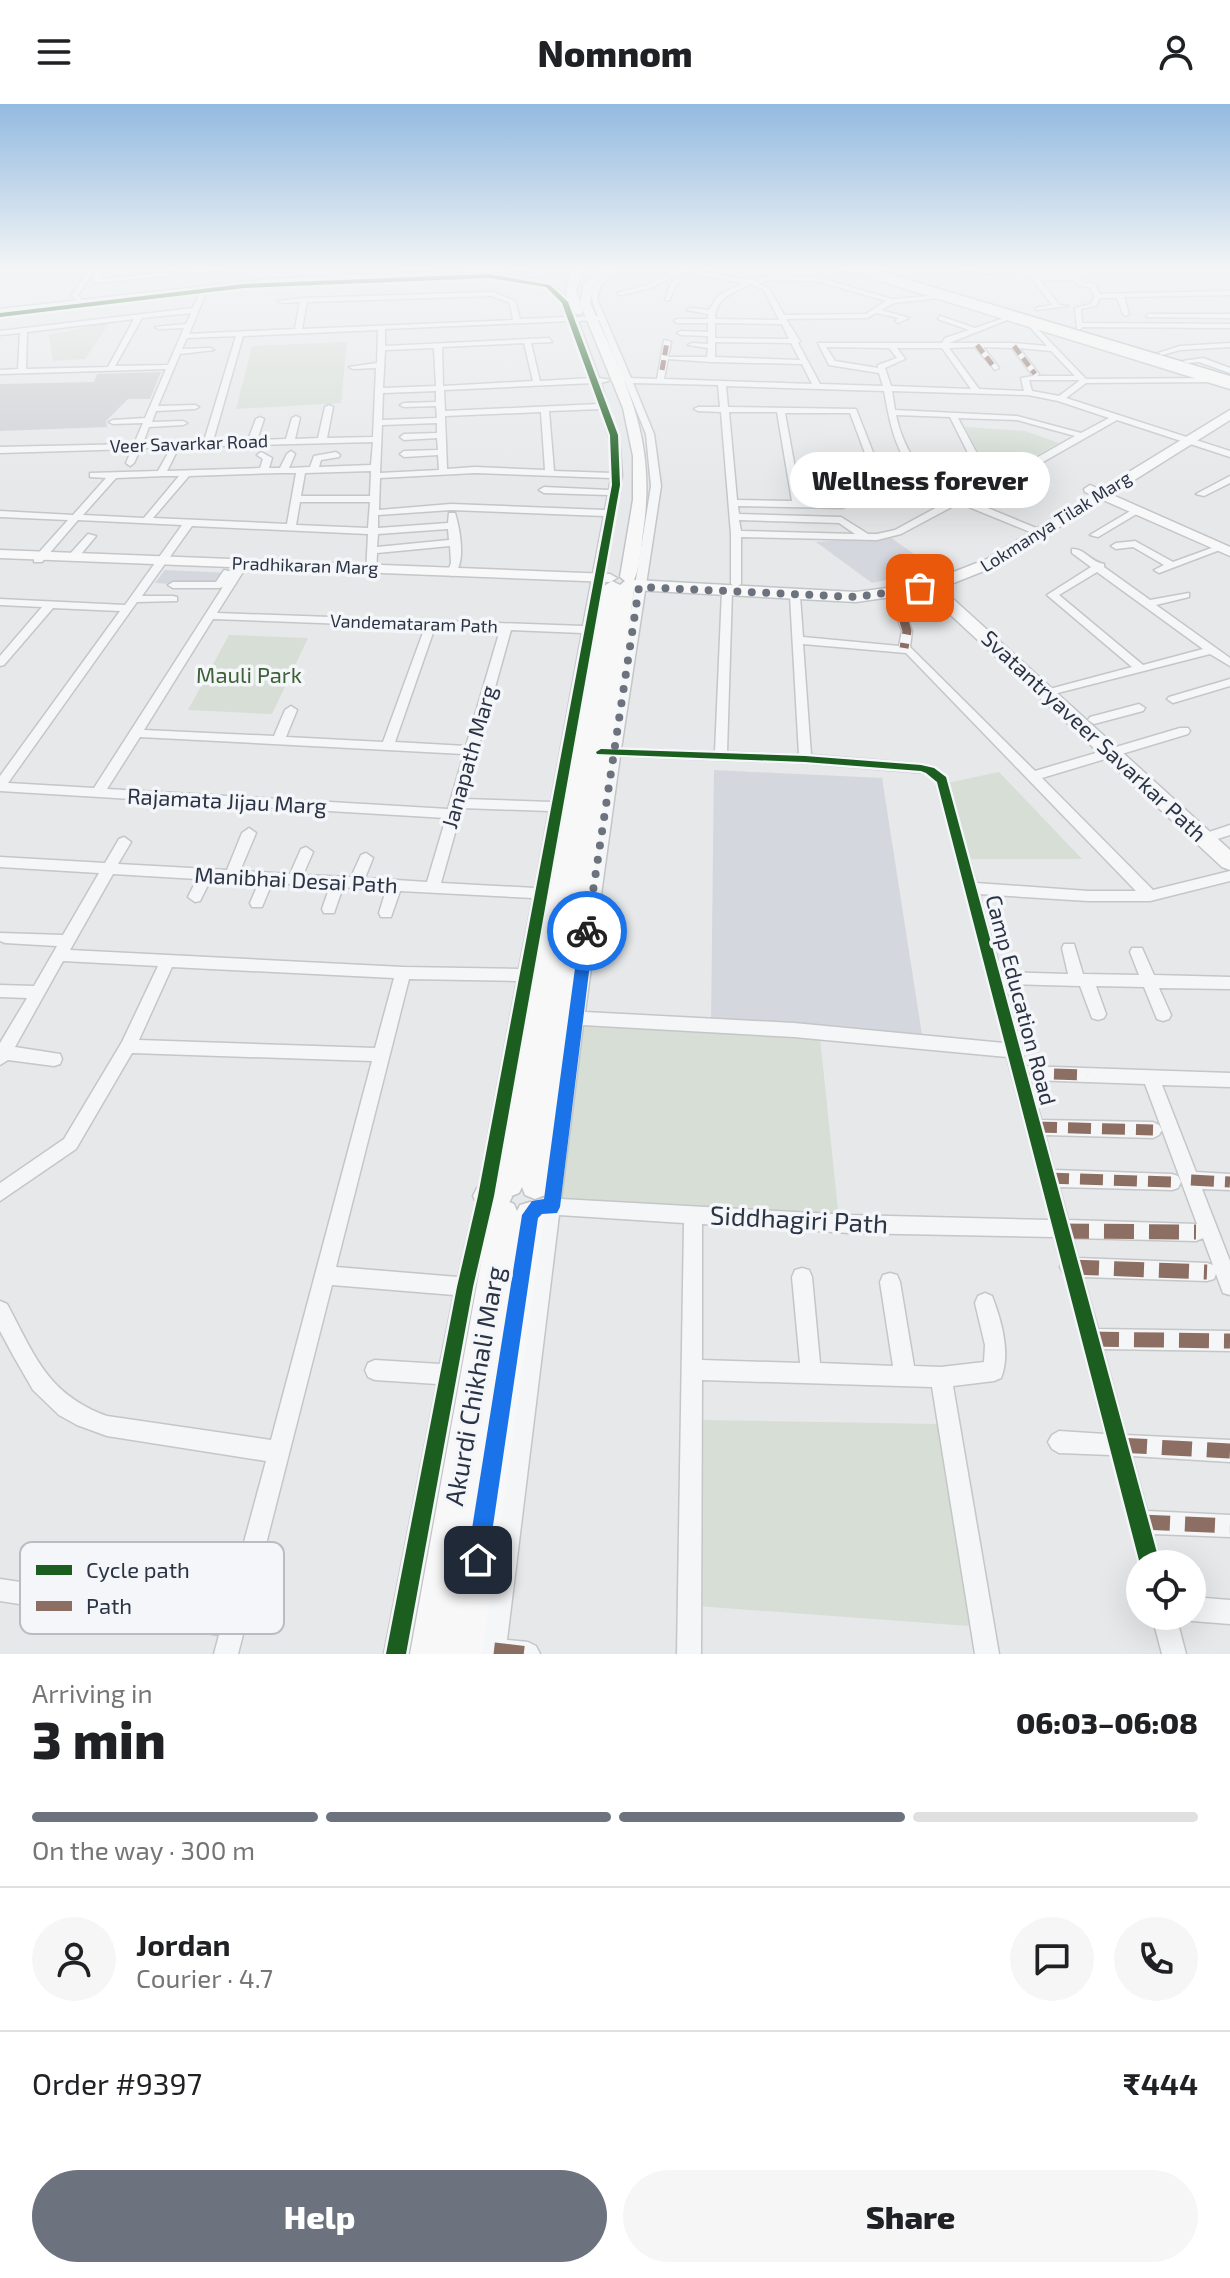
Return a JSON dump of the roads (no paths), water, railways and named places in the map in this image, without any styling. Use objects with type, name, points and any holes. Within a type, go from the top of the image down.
[{"type":"highway","points":[[1107,342],[1230,378]]},
{"type":"main road","points":[[596,342],[613,380]]},
{"type":"main road","points":[[1097,342],[1213,380],[1230,378]]},
{"type":"main road","points":[[1129,342],[1230,378]]},
{"type":"main road","name":"Akurdi Chikhali Marg","points":[[429,1654],[519,1201],[568,895],[604,631],[620,582],[631,465],[613,380]]},
{"type":"main road","name":"Lokmanya Tilak Marg","points":[[732,588],[795,596],[871,596],[932,581],[1032,529],[1224,413]]},
{"type":"main road","name":"Lokmanya Tilak Marg","points":[[620,582],[732,588],[853,589],[932,581]]},
{"type":"main road","name":"Svatantryaveer Savarkar Path","points":[[932,581],[1119,751],[1221,836],[1230,862]]},
{"type":"main road","name":"Akurdi Chikhali Marg","points":[[568,895],[607,752],[604,631]]},
{"type":"main road","name":"Svatantryaveer Savarkar Path","points":[[1053,691],[1094,720],[1119,751]]},
{"type":"main road","name":"Akurdi Chikhali Marg","points":[[484,1653],[519,1201]]},
{"type":"street","points":[[22,371],[23,342]]},
{"type":"street","points":[[110,369],[125,342]]},
{"type":"street","points":[[130,463],[181,342]]},
{"type":"street","points":[[208,443],[237,342]]},
{"type":"street","points":[[371,572],[382,342]]},
{"type":"street","points":[[382,348],[508,342]]},
{"type":"street","points":[[530,342],[537,384]]},
{"type":"street","points":[[396,1654],[465,1287],[519,1201],[575,1018],[568,895],[556,807],[604,631],[656,465],[650,434],[613,380],[596,342]]},
{"type":"street","points":[[660,382],[667,342]]},
{"type":"street","points":[[692,345],[702,342]]},
{"type":"street","points":[[711,342],[711,360]]},
{"type":"street","points":[[797,342],[817,386]]},
{"type":"street","points":[[944,346],[946,342]]},
{"type":"street","points":[[1005,342],[1014,346],[1035,374]]},
{"type":"street","points":[[1051,342],[1082,380]]},
{"type":"street","points":[[838,370],[821,345],[977,345],[1055,349]]},
{"type":"street","points":[[977,345],[995,368]]},
{"type":"street","points":[[1162,353],[1180,348],[1230,345]]},
{"type":"street","points":[[438,346],[443,471]]},
{"type":"street","points":[[895,346],[893,348],[901,359],[882,365],[890,387],[891,412],[907,458],[932,483],[1032,529]]},
{"type":"street","points":[[944,346],[976,390]]},
{"type":"street","points":[[177,352],[210,350]]},
{"type":"street","points":[[671,358],[805,362]]},
{"type":"street","points":[[353,367],[381,365]]},
{"type":"street","points":[[2,376],[22,371],[45,374],[171,367]]},
{"type":"street","points":[[689,369],[690,383]]},
{"type":"street","points":[[703,369],[703,383]]},
{"type":"street","points":[[721,756],[736,534],[725,409],[730,370]]},
{"type":"street","points":[[811,373],[838,370],[883,373]]},
{"type":"street","points":[[857,387],[858,373]]},
{"type":"street","points":[[1002,377],[1012,391]]},
{"type":"street","points":[[1028,393],[1025,378],[1213,380]]},
{"type":"street","points":[[607,752],[620,582],[611,513],[618,476],[614,435],[605,406],[613,380]]},
{"type":"street","points":[[380,391],[496,381],[513,385],[568,387],[613,380],[1012,391],[1060,399],[1230,454]]},
{"type":"street","points":[[1060,399],[1082,380]]},
{"type":"street","points":[[513,385],[515,410]]},
{"type":"street","points":[[928,388],[932,402]]},
{"type":"street","points":[[404,405],[440,412]]},
{"type":"street","points":[[378,423],[440,412],[605,406]]},
{"type":"street","points":[[153,409],[195,407]]},
{"type":"street","points":[[322,440],[329,407]]},
{"type":"street","points":[[545,409],[550,473]]},
{"type":"street","points":[[698,409],[853,411],[872,461],[901,483],[848,504],[733,503]]},
{"type":"street","points":[[781,410],[797,504]]},
{"type":"street","points":[[891,412],[1033,420],[1083,436]]},
{"type":"street","points":[[953,415],[978,465],[1025,487]]},
{"type":"street","points":[[1006,479],[1116,417]]},
{"type":"street","points":[[290,441],[296,418]]},
{"type":"street","points":[[252,442],[260,419]]},
{"type":"street","points":[[113,422],[183,423]]},
{"type":"street","points":[[404,437],[441,435]]},
{"type":"street","points":[[92,459],[98,436]]},
{"type":"street","points":[[48,448],[56,437]]},
{"type":"street","points":[[3,450],[13,438]]},
{"type":"street","name":"Veer Savarkar Road","points":[[3,450],[377,439]]},
{"type":"street","points":[[139,489],[155,475],[177,444]]},
{"type":"street","points":[[404,454],[442,452]]},
{"type":"street","points":[[283,472],[291,454]]},
{"type":"street","points":[[261,455],[268,458],[263,472]]},
{"type":"street","points":[[314,470],[317,458],[336,455]]},
{"type":"street","points":[[93,475],[314,470],[618,476]]},
{"type":"street","points":[[291,528],[301,471]]},
{"type":"street","points":[[40,558],[113,475]]},
{"type":"street","points":[[145,522],[185,475]]},
{"type":"street","points":[[1201,494],[1230,480]]},
{"type":"street","points":[[544,490],[615,493]]},
{"type":"street","points":[[1096,491],[1225,550]]},
{"type":"street","points":[[736,534],[866,537],[898,532],[961,498]]},
{"type":"street","points":[[296,499],[375,499]]},
{"type":"street","points":[[374,513],[451,507],[611,513]]},
{"type":"street","points":[[451,507],[456,544],[452,573]]},
{"type":"street","points":[[1095,535],[1137,510]]},
{"type":"street","points":[[0,514],[372,531],[448,526]]},
{"type":"street","points":[[735,517],[841,520],[866,537]]},
{"type":"street","points":[[0,786],[188,524]]},
{"type":"street","points":[[73,557],[91,536]]},
{"type":"street","points":[[372,550],[449,543]]},
{"type":"street","points":[[1116,546],[1135,544],[1172,565]]},
{"type":"street","points":[[1159,570],[1225,550]]},
{"type":"street","points":[[1075,551],[1100,566],[1230,663]]},
{"type":"street","name":"Pradhikaran Marg","points":[[0,556],[620,582]]},
{"type":"street","name":"Pradhikaran Marg","points":[[40,558],[162,563]]},
{"type":"street","points":[[1100,566],[1052,595],[1141,669]]},
{"type":"street","points":[[173,585],[219,585],[238,567]]},
{"type":"street","points":[[98,793],[238,567]]},
{"type":"street","name":"Pradhikaran Marg","points":[[371,572],[620,582]]},
{"type":"street","points":[[1151,603],[1185,595]]},
{"type":"street","points":[[795,596],[805,759]]},
{"type":"street","points":[[0,613],[4,602],[132,603],[173,599]]},
{"type":"street","points":[[0,663],[6,649],[50,604]]},
{"type":"street","points":[[901,614],[907,631],[904,648]]},
{"type":"street","name":"Vandemataram Path","points":[[209,616],[604,631]]},
{"type":"street","points":[[388,745],[431,624]]},
{"type":"street","name":"Janapath Marg","points":[[433,887],[506,627]]},
{"type":"street","points":[[799,640],[904,648],[1150,896]]},
{"type":"street","points":[[1053,691],[1212,650]]},
{"type":"street","points":[[1173,699],[1230,682]]},
{"type":"street","points":[[1094,720],[1139,708]]},
{"type":"street","points":[[278,740],[291,710]]},
{"type":"street","points":[[1033,776],[1184,731]]},
{"type":"street","points":[[137,733],[471,750]]},
{"type":"street","name":"Camp Education Road","points":[[607,752],[805,759],[921,768],[937,774],[942,780],[1059,1231],[1147,1550]]},
{"type":"street","name":"Rajamata Jijau Marg","points":[[0,786],[455,809],[556,807]]},
{"type":"street","points":[[231,877],[249,833]]},
{"type":"street","points":[[54,1059],[1,1054],[124,842]]},
{"type":"street","points":[[294,880],[306,852]]},
{"type":"street","points":[[356,883],[366,858]]},
{"type":"street","name":"Manibhai Desai Path","points":[[0,862],[568,895]]},
{"type":"street","points":[[195,897],[206,875]]},
{"type":"street","points":[[970,888],[1088,896],[1150,896],[1230,876]]},
{"type":"street","points":[[257,903],[267,879]]},
{"type":"street","points":[[329,909],[338,882]]},
{"type":"street","points":[[386,913],[395,885]]},
{"type":"street","points":[[519,1201],[525,975],[568,895]]},
{"type":"street","points":[[5,937],[64,948],[168,960],[403,973],[525,975]]},
{"type":"street","points":[[1069,948],[1098,1014]]},
{"type":"street","points":[[1137,952],[1163,1015]]},
{"type":"street","points":[[0,1193],[70,1144],[128,1046],[168,960]]},
{"type":"street","points":[[255,1542],[403,973]]},
{"type":"street","points":[[994,978],[1230,983]]},
{"type":"street","points":[[1,991],[38,992]]},
{"type":"street","points":[[575,1018],[794,1030],[1013,1051]]},
{"type":"street","points":[[128,1046],[383,1055]]},
{"type":"street","points":[[1020,1073],[1230,1080]]},
{"type":"street","points":[[1151,1078],[1182,1181],[1230,1286]]},
{"type":"street","points":[[1034,1127],[1153,1130]]},
{"type":"street","points":[[1046,1178],[1230,1182]]},
{"type":"street","name":"Siddhagiri Path","points":[[519,1201],[693,1216],[1059,1231],[1196,1232]]},
{"type":"street","points":[[689,1654],[693,1216]]},
{"type":"street","points":[[1069,1267],[1207,1272]]},
{"type":"street","points":[[325,1275],[465,1287]]},
{"type":"street","points":[[802,1277],[811,1375]]},
{"type":"street","points":[[890,1282],[905,1375]]},
{"type":"street","points":[[691,1370],[941,1377],[994,1371],[995,1345],[985,1303]]},
{"type":"street","points":[[0,1311],[47,1393],[63,1409],[81,1419],[107,1426],[279,1452]]},
{"type":"street","points":[[1089,1339],[1230,1341]]},
{"type":"street","points":[[375,1370],[448,1375]]},
{"type":"street","points":[[941,1377],[987,1654]]},
{"type":"street","points":[[1059,1442],[1230,1451]]},
{"type":"street","points":[[1140,1522],[1230,1526]]},
{"type":"street","points":[[0,1590],[20,1593]]},
{"type":"street","points":[[1206,1610],[1230,1612]]},
{"type":"street","points":[[1168,1630],[1174,1654]]},
{"type":"street","points":[[226,1654],[231,1634]]},
{"type":"street","points":[[484,1653],[528,1654]]},
{"type":"place","name":"Wellness forever","points":[[920,588]]},
{"type":"park label","name":"Mauli Park","points":[[249,675]]}]
